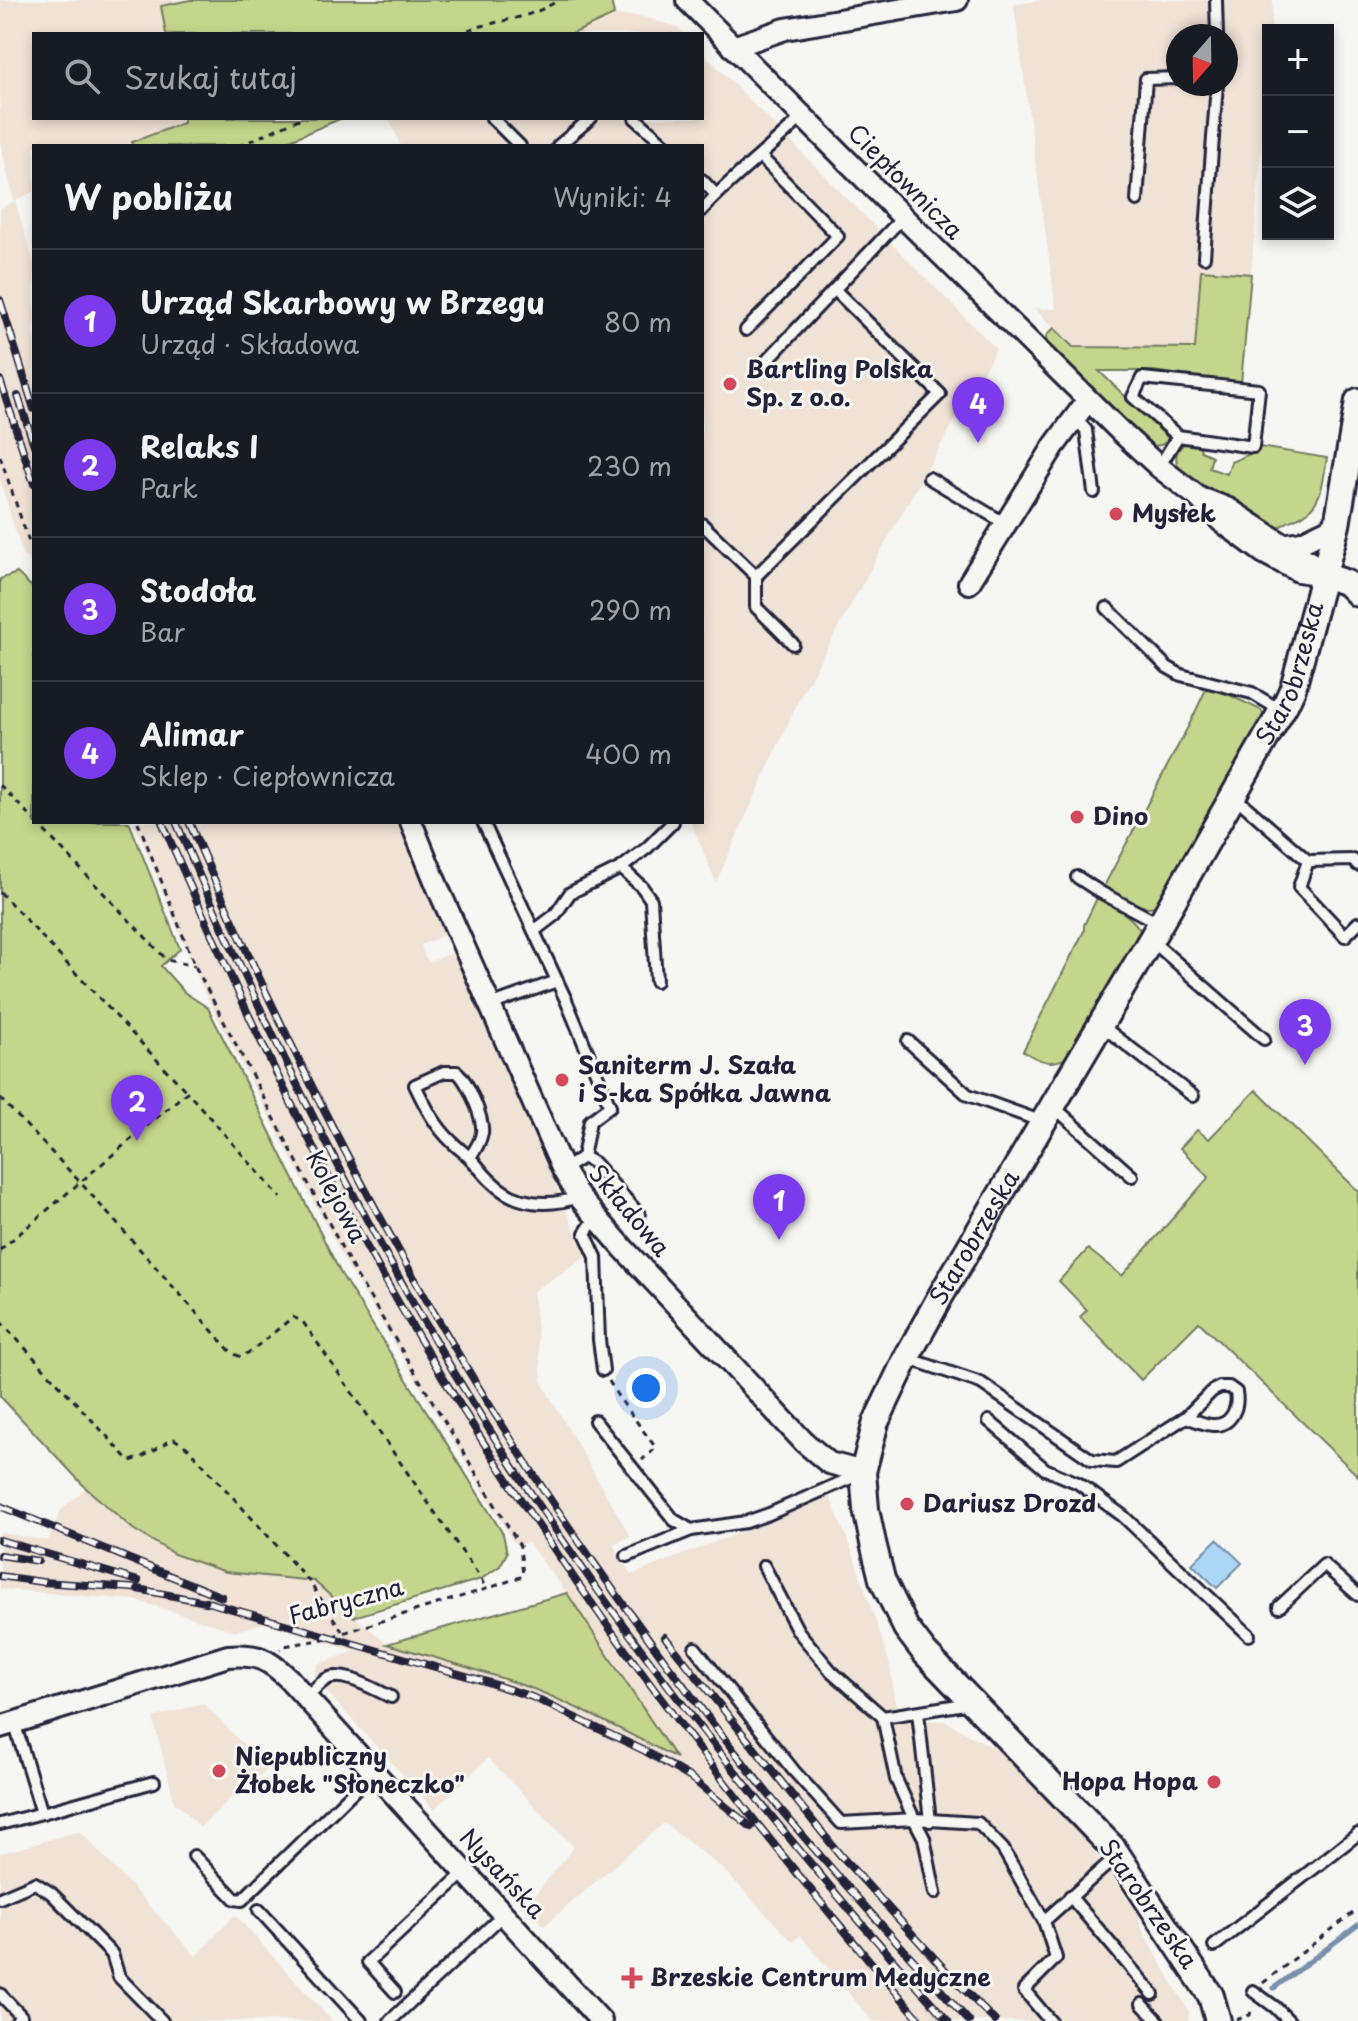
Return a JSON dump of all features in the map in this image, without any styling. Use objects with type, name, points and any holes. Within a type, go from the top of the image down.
[{"type":"street","name":"Ciepłownicza","points":[[687,0],[1159,467],[1198,497],[1221,521],[1264,553],[1298,571],[1324,575]]},
{"type":"street","points":[[733,47],[785,29],[957,0]]},
{"type":"street","points":[[969,583],[1074,417],[1088,400]]},
{"type":"street","name":"Starobrzeska","points":[[1218,2021],[1211,1996],[1113,1848],[925,1653],[906,1628],[882,1579],[866,1509],[863,1472],[876,1422],[940,1297],[1155,932],[1293,688],[1337,525],[1356,434],[1358,401]]},
{"type":"street","name":"Ciepłownicza","points":[[1198,497],[1229,509],[1311,563],[1324,575]]},
{"type":"street","points":[[1282,545],[1302,542],[1337,525]]},
{"type":"street","points":[[1324,575],[1347,583],[1358,594]]},
{"type":"street","name":"Składowa","points":[[412,824],[563,1170],[579,1197],[804,1442],[829,1463],[863,1472]]},
{"type":"street","points":[[7,1724],[228,1656],[251,1655],[263,1659]]},
{"type":"street","name":"Nysańska","points":[[263,1659],[274,1665],[305,1697],[601,2021]]},
{"type":"lane","points":[[1216,0],[1217,24]]},
{"type":"lane","points":[[1137,200],[1146,79],[1166,78]]},
{"type":"lane","points":[[1204,257],[1216,96]]},
{"type":"lane","points":[[704,208],[802,117]]},
{"type":"lane","points":[[494,120],[518,144]]},
{"type":"lane","points":[[560,144],[589,120]]},
{"type":"lane","points":[[637,120],[665,144]]},
{"type":"lane","points":[[746,330],[838,236],[760,156]]},
{"type":"lane","points":[[704,182],[716,195]]},
{"type":"lane","points":[[757,371],[903,217]]},
{"type":"lane","points":[[793,644],[756,607],[756,576],[940,394],[835,290]]},
{"type":"lane","points":[[1142,378],[1259,390],[1253,447],[1178,436],[1133,397],[1142,378]]},
{"type":"lane","points":[[1074,417],[1086,430],[1094,492]]},
{"type":"lane","points":[[1159,467],[1178,436]]},
{"type":"lane","points":[[929,478],[1006,524]]},
{"type":"lane","points":[[704,526],[756,576]]},
{"type":"lane","points":[[1107,608],[1167,667],[1181,675],[1252,693],[1282,711]]},
{"type":"lane","points":[[1233,795],[1308,861],[1353,860],[1358,865]]},
{"type":"lane","points":[[484,824],[557,981],[610,1106],[590,1121],[583,1157],[563,1170]]},
{"type":"lane","points":[[534,931],[555,915],[570,893],[621,868],[671,824]]},
{"type":"lane","points":[[1308,861],[1299,887],[1345,936],[1358,923]]},
{"type":"lane","points":[[621,868],[651,900],[656,981]]},
{"type":"lane","points":[[1077,877],[1155,932],[1264,1039]]},
{"type":"lane","points":[[490,1005],[557,981]]},
{"type":"lane","points":[[1100,1024],[1193,1096]]},
{"type":"lane","points":[[908,1041],[968,1095],[1048,1114],[1132,1176]]},
{"type":"lane","points":[[470,1157],[483,1129],[465,1079],[457,1072],[444,1072],[415,1085],[428,1112],[493,1184],[516,1198],[536,1203],[559,1203],[579,1197]]},
{"type":"lane","points":[[583,1157],[594,1163],[639,1214]]},
{"type":"lane","points":[[596,1217],[585,1233],[596,1257],[603,1370]]},
{"type":"lane","points":[[907,1358],[981,1383],[1092,1460],[1116,1462],[1186,1417],[1212,1391],[1229,1387],[1236,1392],[1237,1407],[1226,1422],[1217,1426],[1186,1417]]},
{"type":"lane","points":[[595,1421],[674,1520],[691,1530]]},
{"type":"lane","points":[[989,1421],[1045,1469],[1078,1483],[1123,1516],[1249,1635]]},
{"type":"lane","points":[[627,1556],[691,1530],[746,1522],[769,1514],[863,1472]]},
{"type":"lane","points":[[1279,1607],[1324,1565],[1358,1595]]},
{"type":"lane","points":[[764,1566],[798,1631],[831,1671],[883,1717],[896,1779],[924,1838],[935,1893]]},
{"type":"lane","points":[[695,1648],[794,1771],[841,1823],[914,1819],[978,1823],[1003,1849],[1044,1921],[1056,1958],[1024,1990],[1050,2021]]},
{"type":"lane","points":[[305,1697],[334,1676],[345,1677],[391,1697]]},
{"type":"lane","points":[[883,1717],[973,1703]]},
{"type":"lane","points":[[918,1712],[930,1821]]},
{"type":"lane","points":[[7,1724],[42,1813]]},
{"type":"lane","points":[[194,1856],[235,1899],[242,1900],[373,1772]]},
{"type":"lane","points":[[0,1824],[154,1782]]},
{"type":"lane","points":[[1214,1946],[1358,1834]]},
{"type":"lane","points":[[1044,1921],[1117,1855]]},
{"type":"lane","points":[[395,1992],[368,1962],[465,1872]]},
{"type":"lane","points":[[0,1898],[35,1883],[51,1893],[112,1954],[119,1977],[162,2021]]},
{"type":"lane","points":[[1070,1896],[1153,1994]]},
{"type":"lane","points":[[259,1910],[361,2021]]},
{"type":"lane","points":[[390,2021],[504,1914]]},
{"type":"lane","points":[[1253,1991],[1289,2021]]},
{"type":"lane","points":[[0,1994],[21,2016],[17,2021]]},
{"type":"lane","points":[[1142,2004],[1158,2021]]},
{"type":"path","points":[[462,32],[519,18],[558,0]]},
{"type":"path","points":[[243,144],[297,120]]},
{"type":"path","points":[[0,456],[32,551]]},
{"type":"path","points":[[0,785],[32,818]]},
{"type":"path","points":[[38,824],[167,960],[195,966]]},
{"type":"path","name":"Kolejowa","points":[[139,824],[195,966],[355,1273],[520,1546],[523,1576]]},
{"type":"path","points":[[0,892],[187,1092],[281,1198]]},
{"type":"path","points":[[0,1250],[187,1092]]},
{"type":"path","points":[[0,1098],[80,1182],[232,1353],[241,1357],[293,1317],[303,1322],[486,1589]]},
{"type":"path","points":[[0,1321],[130,1461],[142,1458],[174,1439],[188,1448],[308,1580],[343,1632]]},
{"type":"path","points":[[603,1370],[617,1395],[656,1448],[633,1467]]},
{"type":"path","name":"Fabryczna","points":[[263,1659],[284,1646],[320,1640],[523,1576]]},
{"type":"path","points":[[1253,1991],[1358,1909]]},
{"type":"shaded area","points":[[0,0],[189,0],[161,6],[166,32],[32,32],[32,120],[183,120],[184,123],[128,144],[32,144],[32,192],[15,201],[32,257],[32,565],[23,556],[0,480],[0,209],[14,201],[0,142]]},
{"type":"shaded area","points":[[1041,0],[1273,0],[1271,24],[1262,24],[1262,137],[1251,274],[1201,270],[1196,348],[1073,347],[1034,308],[1056,309],[1014,5]]},
{"type":"shaded area","points":[[614,15],[644,17],[677,27],[682,32],[576,32]]},
{"type":"shaded area","points":[[704,54],[996,349],[801,695],[716,882],[692,824],[704,824],[704,144],[400,144],[390,120],[704,120]]},
{"type":"shaded area","points":[[135,824],[403,824],[449,933],[421,945],[425,957],[430,962],[456,951],[586,1257],[533,1291],[542,1383],[630,1536],[613,1544],[631,1575],[830,1497],[852,1551],[889,1661],[898,1719],[946,1721],[1000,1750],[1072,1825],[1106,1868],[1137,1913],[1142,1930],[1189,2012],[1188,2021],[872,2021],[800,1935],[793,1942],[722,1868],[664,1823],[544,1926],[526,1906],[574,1847],[488,1758],[434,1809],[313,1677],[318,1664],[356,1651],[264,1623],[235,1631],[135,1600],[0,1589],[0,1533],[48,1541],[61,1510],[86,1488],[133,1529],[226,1572],[314,1581],[387,1644],[541,1692],[674,1756],[567,1593],[528,1543],[515,1544],[349,1269],[204,992]]},
{"type":"shaded area","points":[[203,1703],[267,1769],[200,1827],[175,1804],[153,1718]]},
{"type":"shaded area","points":[[80,1831],[196,1956],[235,1915],[332,2021],[0,2021],[0,1854]]},
{"type":"green space","points":[[190,0],[611,0],[614,15],[576,32],[166,32],[161,6]]},
{"type":"green space","points":[[183,120],[337,120],[281,144],[132,144],[183,123]]},
{"type":"green space","points":[[1201,270],[1251,274],[1241,383],[1153,371],[1099,371],[1168,438],[1163,444],[1153,445],[1139,437],[1047,345],[1046,336],[1054,328],[1073,347],[1195,348]]},
{"type":"green space","points":[[1187,442],[1196,444],[1201,451],[1212,456],[1209,468],[1227,474],[1231,462],[1259,450],[1259,447],[1327,458],[1318,498],[1308,511],[1273,533],[1180,469],[1177,454]]},
{"type":"green space","points":[[17,573],[32,587],[32,824],[130,824],[180,949],[161,966],[184,992],[208,1008],[341,1274],[503,1534],[507,1553],[500,1566],[481,1579],[354,1617],[314,1581],[226,1572],[174,1554],[133,1529],[86,1488],[0,1396],[0,579]]},
{"type":"green space","points":[[1208,685],[1261,710],[1266,719],[1161,904],[1154,907],[1139,905],[1103,888]]},
{"type":"green space","points":[[1097,898],[1130,918],[1142,935],[1071,1055],[1052,1062],[1041,1060],[1023,1051],[1084,931]]},
{"type":"green space","points":[[1256,1090],[1358,1191],[1358,1476],[1199,1322],[1141,1380],[1080,1317],[1087,1310],[1059,1281],[1088,1249],[1122,1276],[1209,1177],[1180,1148],[1197,1130],[1209,1139]]},
{"type":"green space","points":[[567,1593],[675,1757],[541,1692],[387,1644]]},
{"type":"water","points":[[1217,1539],[1242,1563],[1217,1588],[1192,1564]]},
{"type":"waterway","points":[[1274,1988],[1358,1925]]},
{"type":"railway","points":[[0,300],[32,403]]},
{"type":"railway","points":[[0,380],[32,478]]},
{"type":"railway","points":[[18,396],[32,439]]},
{"type":"railway","points":[[163,824],[237,989],[316,1153],[374,1260],[495,1461],[628,1654],[699,1748],[771,1841],[921,2021]]},
{"type":"railway","points":[[177,824],[248,983],[326,1142],[410,1297],[501,1448],[551,1524],[713,1744],[828,1884],[948,2021]]},
{"type":"railway","points":[[190,824],[272,1005],[362,1184],[410,1272],[514,1444],[619,1598],[750,1771],[824,1860],[969,2021]]},
{"type":"railway","points":[[0,1506],[222,1597]]},
{"type":"railway","points":[[0,1540],[138,1581]]},
{"type":"railway","points":[[0,1555],[38,1561]]},
{"type":"railway","points":[[0,1576],[132,1588],[211,1603],[532,1697],[645,1751],[691,1778],[751,1827]]},
{"type":"railway","points":[[665,1637],[841,1856],[995,2021]]},
{"type":"place","name":"Bartling Polska Sp. z o.o.","points":[[730,384]]},
{"type":"place","name":"Alimar","points":[[978,443]]},
{"type":"place","name":"Mysłek","points":[[1116,514]]},
{"type":"place","name":"Dino","points":[[1077,817]]},
{"type":"place","name":"Stodoła","points":[[1305,1065]]},
{"type":"place","name":"Saniterm J. Szała i S-ka Spółka Jawna","points":[[562,1080]]},
{"type":"place","name":"Relaks I","points":[[137,1141]]},
{"type":"place","name":"Urząd Skarbowy w Brzegu","points":[[779,1240]]},
{"type":"place","name":"Dariusz Drozd","points":[[907,1504]]},
{"type":"place","name":"Niepubliczny Żłobek \"Słoneczko\"","points":[[219,1771]]},
{"type":"place","name":"Hopa Hopa","points":[[1214,1782]]},
{"type":"place","name":"Brzeskie Centrum Medyczne","points":[[632,1978]]}]
